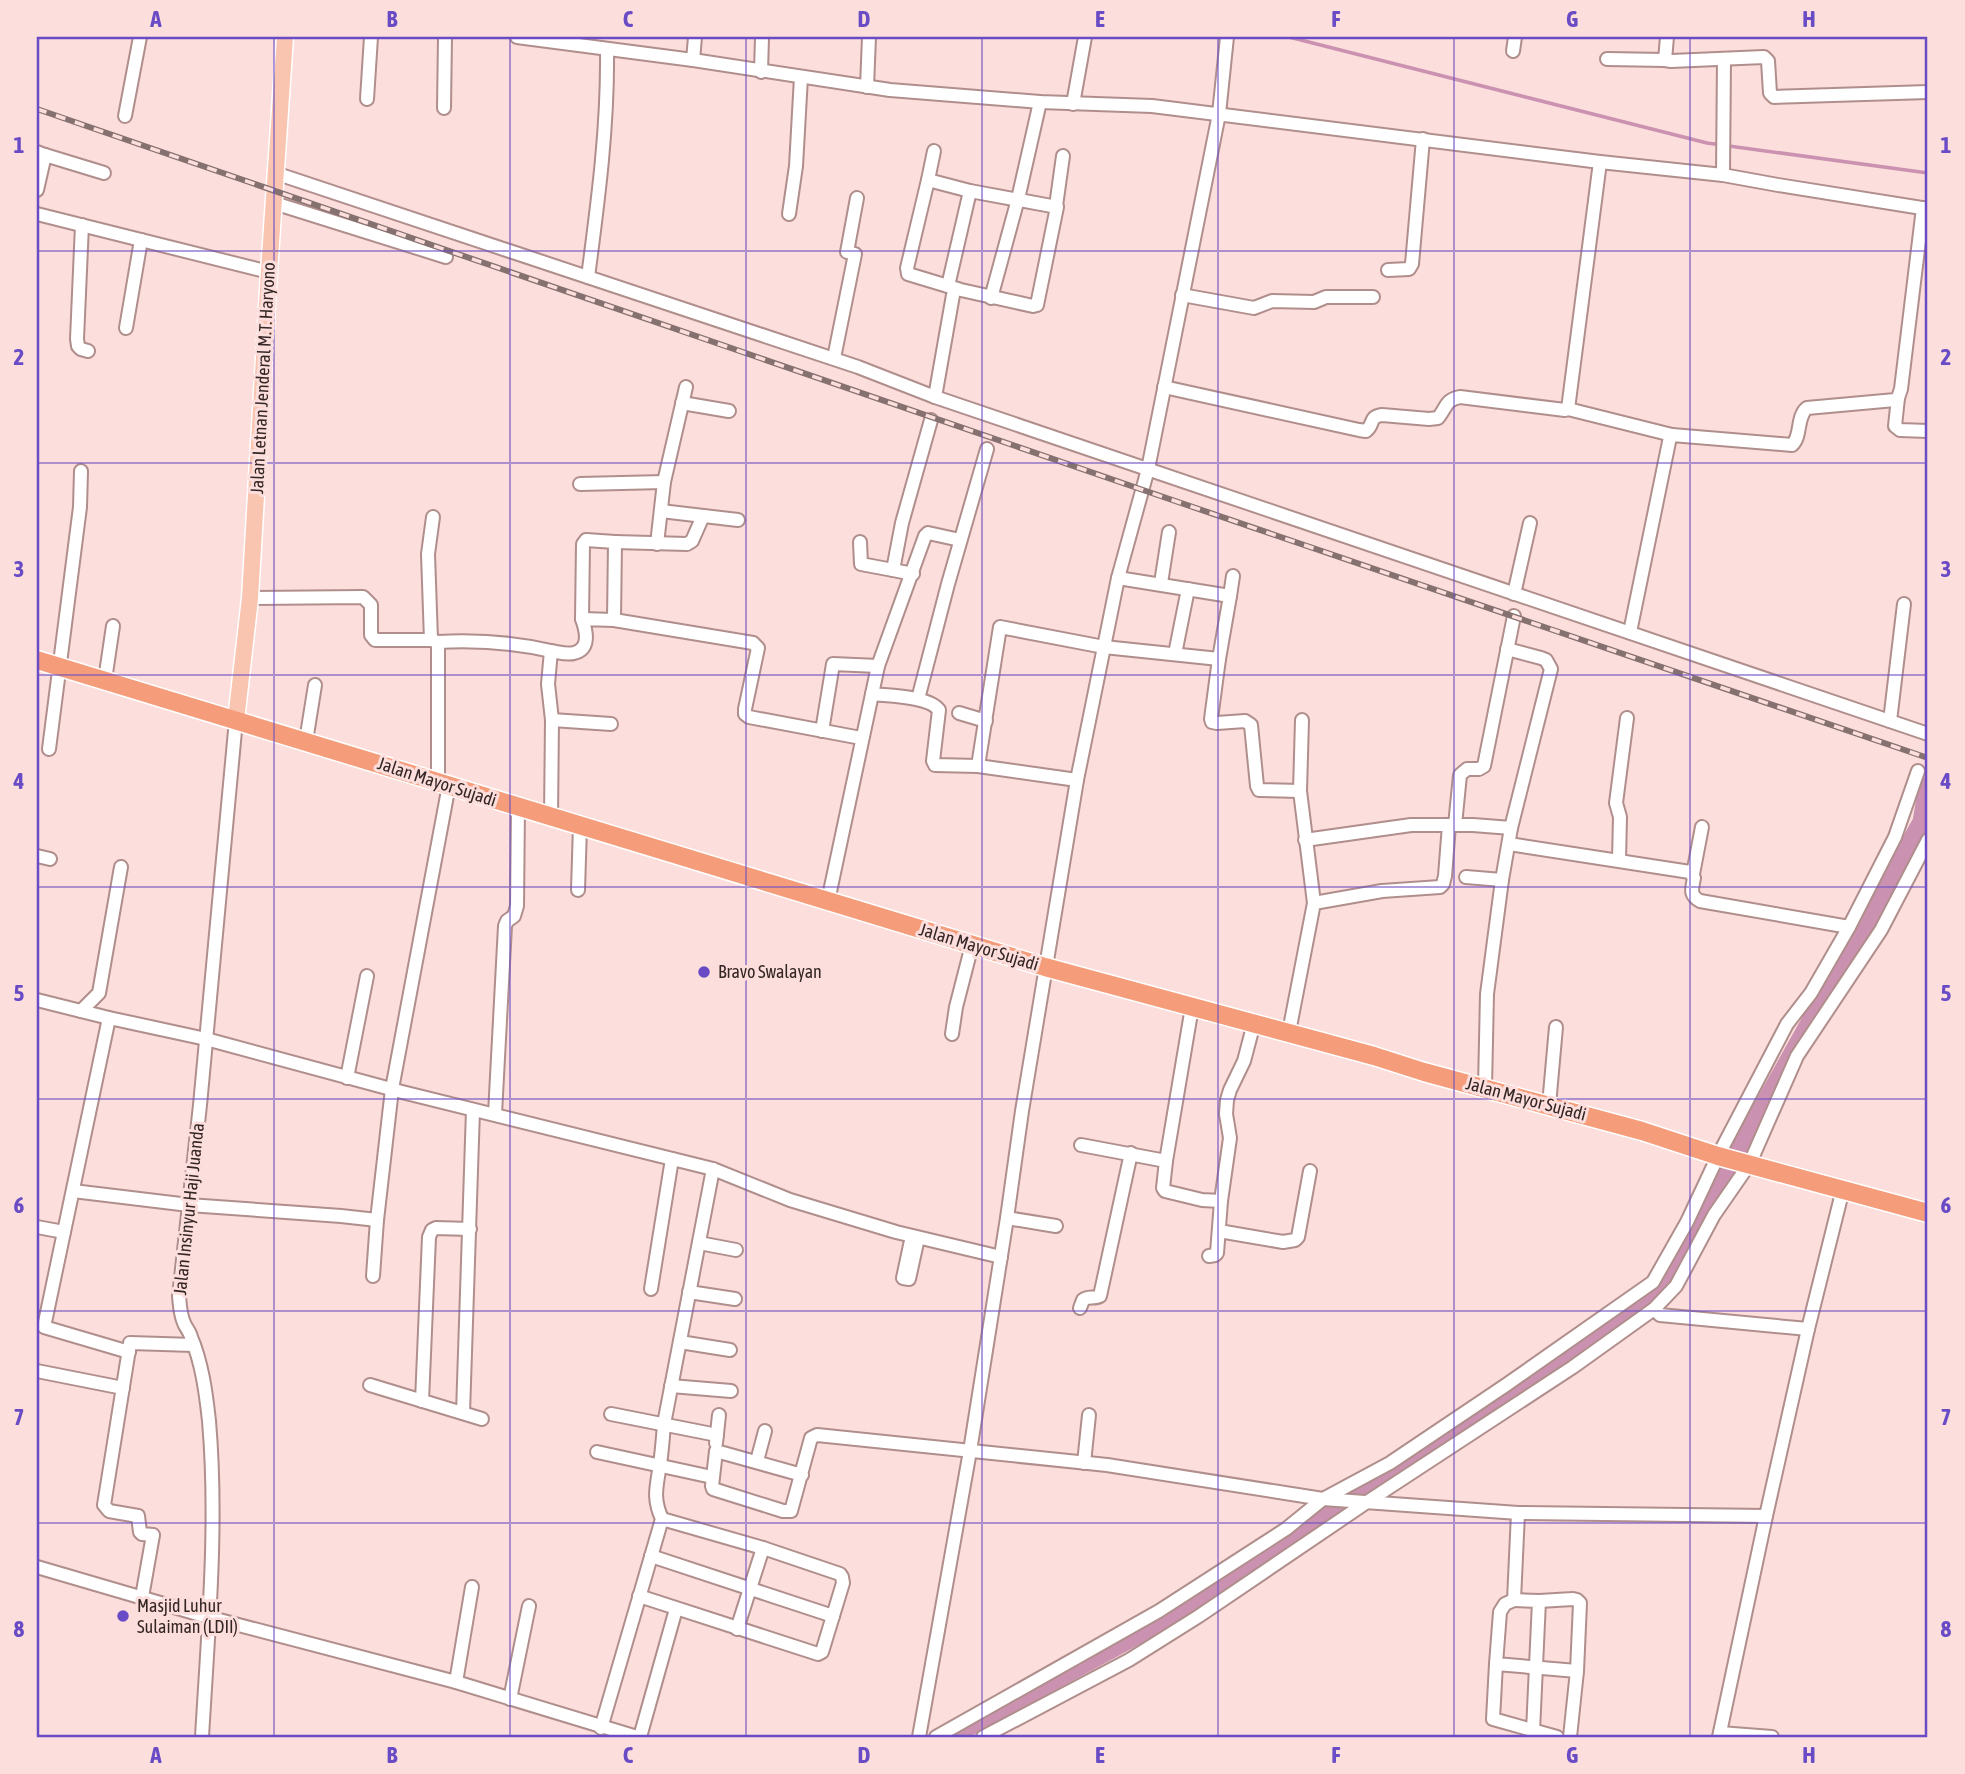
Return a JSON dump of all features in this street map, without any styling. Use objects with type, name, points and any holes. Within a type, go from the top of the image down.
[{"type":"highway","name":"Jalan Mayor Sujadi","points":[[37,660],[1045,967],[1289,1032],[1928,1213]]},
{"type":"main road","name":"Jalan Letnan Jenderal M.T. Haryono","points":[[236,720],[250,598],[285,37]]},
{"type":"street","points":[[125,116],[139,37]]},
{"type":"street","points":[[367,99],[371,37]]},
{"type":"street","points":[[444,108],[446,37]]},
{"type":"street","points":[[517,37],[890,90],[1040,102],[1152,106],[1600,162],[1723,174],[1925,209],[1895,426],[1900,430],[1928,430]]},
{"type":"street","points":[[692,60],[695,37]]},
{"type":"street","points":[[761,72],[762,37]]},
{"type":"street","points":[[867,87],[869,37]]},
{"type":"street","points":[[1073,104],[1085,37]]},
{"type":"street","points":[[919,1737],[970,1451],[1045,967],[1077,780],[1118,578],[1148,469],[1219,114],[1227,37]]},
{"type":"street","points":[[1513,51],[1515,37]]},
{"type":"street","points":[[1665,60],[1667,37]]},
{"type":"street","points":[[588,277],[605,142],[607,50]]},
{"type":"street","points":[[1607,59],[1671,61],[1764,57],[1768,61],[1770,93],[1774,97],[1928,92]]},
{"type":"street","points":[[1723,174],[1724,59]]},
{"type":"street","points":[[789,214],[796,166],[801,77]]},
{"type":"street","points":[[991,298],[1018,199],[1040,102]]},
{"type":"street","points":[[1388,270],[1409,269],[1412,264],[1423,139]]},
{"type":"street","points":[[934,151],[907,272],[910,276],[951,291],[1033,306],[1037,305],[1058,209],[1056,206],[1063,156]]},
{"type":"street","points":[[37,190],[41,153],[104,173]]},
{"type":"street","points":[[1568,408],[1600,162]]},
{"type":"street","points":[[275,173],[834,358],[935,397],[1928,734]]},
{"type":"street","points":[[928,180],[970,191],[1056,206]]},
{"type":"street","points":[[935,397],[970,191]]},
{"type":"street","points":[[834,358],[861,255],[847,252],[857,198]]},
{"type":"street","points":[[274,203],[446,257]]},
{"type":"street","points":[[37,214],[269,272]]},
{"type":"street","points":[[82,225],[77,339],[78,346],[88,351]]},
{"type":"street","points":[[126,328],[141,240]]},
{"type":"street","points":[[1182,295],[1254,308],[1272,301],[1314,302],[1326,297],[1373,297]]},
{"type":"street","points":[[657,544],[664,482],[686,387]]},
{"type":"street","points":[[1164,387],[1366,431],[1376,416],[1438,418],[1446,404],[1460,397],[1565,410],[1568,408],[1672,435],[1792,445],[1796,441],[1802,413],[1807,408],[1898,398]]},
{"type":"street","points":[[682,404],[729,411]]},
{"type":"street","points":[[892,570],[902,523],[931,420]]},
{"type":"street","points":[[1630,632],[1668,440],[1672,435]]},
{"type":"street","points":[[918,699],[932,640],[987,449]]},
{"type":"street","points":[[49,749],[80,507],[81,471]]},
{"type":"street","points":[[580,484],[664,482]]},
{"type":"street","points":[[661,511],[738,520]]},
{"type":"street","points":[[250,598],[363,597],[371,605],[371,635],[375,640],[489,641],[573,654],[580,651],[587,636],[582,619],[584,541],[687,544],[692,541],[703,516]]},
{"type":"street","points":[[373,1276],[392,1089],[443,783],[428,554],[433,517]]},
{"type":"street","points":[[1514,594],[1530,523]]},
{"type":"street","points":[[1161,583],[1169,532]]},
{"type":"street","points":[[828,901],[878,666],[925,536],[929,533],[961,540]]},
{"type":"street","points":[[614,620],[615,542]]},
{"type":"street","points":[[860,542],[860,564],[913,574]]},
{"type":"street","points":[[1233,576],[1211,719],[1217,723],[1245,721],[1251,725],[1259,790],[1300,791]]},
{"type":"street","points":[[1118,578],[1230,596]]},
{"type":"street","points":[[1175,654],[1188,589]]},
{"type":"street","points":[[1890,721],[1904,604]]},
{"type":"street","points":[[1314,903],[1382,891],[1440,887],[1443,884],[1460,775],[1467,769],[1484,766],[1514,616]]},
{"type":"street","points":[[582,619],[614,620],[753,642],[758,648],[745,714],[749,717],[861,738]]},
{"type":"street","points":[[105,680],[113,626]]},
{"type":"street","points":[[978,766],[1000,628],[1104,647],[1219,659]]},
{"type":"street","points":[[1485,1087],[1488,994],[1502,880],[1511,828],[1551,669],[1541,657],[1507,649]]},
{"type":"street","points":[[551,651],[548,684],[552,720],[551,818]]},
{"type":"street","points":[[822,731],[833,664],[878,666]]},
{"type":"street","points":[[306,741],[316,685]]},
{"type":"street","points":[[872,694],[933,703],[939,710],[933,761],[935,765],[978,766],[1077,780]]},
{"type":"street","points":[[959,713],[986,721]]},
{"type":"street","points":[[1619,860],[1620,817],[1616,803],[1627,718]]},
{"type":"street","name":"Jalan Insinyur Haji Juanda","points":[[202,1737],[213,1463],[208,1405],[200,1364],[191,1335],[184,1324],[180,1296],[236,720]]},
{"type":"street","points":[[552,720],[611,724]]},
{"type":"street","points":[[1289,1032],[1314,903],[1300,791],[1302,720]]},
{"type":"street","points":[[936,1737],[1159,1611],[1286,1529],[1326,1499],[1390,1463],[1653,1282],[1687,1222],[1787,1024],[1811,993],[1849,928],[1895,837],[1918,771]]},
{"type":"street","points":[[495,1114],[505,926],[514,916],[517,906],[518,807]]},
{"type":"street","points":[[578,890],[580,826]]},
{"type":"street","points":[[1305,840],[1400,826],[1511,828]]},
{"type":"street","points":[[1702,827],[1693,874],[1693,898],[1849,928]]},
{"type":"street","points":[[983,1737],[1129,1660],[1199,1616],[1365,1502],[1573,1367],[1654,1309],[1676,1286],[1714,1215],[1748,1163],[1797,1056],[1881,930],[1928,840]]},
{"type":"street","points":[[1509,844],[1693,874]]},
{"type":"street","points":[[81,1011],[99,993],[121,867]]},
{"type":"street","points":[[1466,877],[1502,880]]},
{"type":"street","points":[[952,1034],[972,945]]},
{"type":"street","points":[[347,1077],[367,976]]},
{"type":"street","points":[[37,1000],[206,1039],[473,1110],[713,1169],[790,1200],[915,1237],[1001,1257]]},
{"type":"street","points":[[1192,1007],[1163,1188],[1165,1191],[1202,1200],[1221,1201]]},
{"type":"street","points":[[108,1018],[73,1191],[41,1326],[129,1352]]},
{"type":"street","points":[[1209,1256],[1217,1253],[1230,1138],[1227,1100],[1244,1061],[1254,1023]]},
{"type":"street","points":[[1549,1105],[1556,1027]]},
{"type":"street","points":[[463,1413],[473,1110]]},
{"type":"street","points":[[1081,1145],[1166,1161]]},
{"type":"street","points":[[1080,1308],[1086,1298],[1100,1296],[1131,1153]]},
{"type":"street","points":[[651,1289],[671,1159]]},
{"type":"street","points":[[601,1728],[662,1518],[655,1499],[655,1487],[664,1424],[713,1169]]},
{"type":"street","points":[[1219,1230],[1283,1242],[1295,1240],[1298,1237],[1310,1171]]},
{"type":"street","points":[[1772,1737],[1720,1735],[1808,1329],[1843,1189]]},
{"type":"street","points":[[73,1191],[189,1205],[377,1220]]},
{"type":"street","points":[[1007,1218],[1056,1226]]},
{"type":"street","points":[[37,1227],[64,1231]]},
{"type":"street","points":[[422,1401],[429,1237],[436,1228],[470,1229]]},
{"type":"street","points":[[699,1243],[736,1250]]},
{"type":"street","points":[[689,1292],[735,1299]]},
{"type":"street","points":[[1654,1309],[1660,1315],[1808,1329]]},
{"type":"street","points":[[680,1342],[730,1350]]},
{"type":"street","points":[[142,1597],[153,1535],[140,1532],[138,1516],[109,1511],[104,1505],[130,1343],[194,1345]]},
{"type":"street","points":[[37,1371],[123,1388]]},
{"type":"street","points":[[370,1385],[482,1419]]},
{"type":"street","points":[[671,1386],[731,1391]]},
{"type":"street","points":[[611,1414],[717,1435]]},
{"type":"street","points":[[719,1415],[713,1489],[789,1512],[811,1438],[817,1435],[1084,1463],[1326,1499],[1518,1513],[1766,1516]]},
{"type":"street","points":[[1084,1463],[1089,1415]]},
{"type":"street","points":[[757,1461],[765,1431]]},
{"type":"street","points":[[716,1451],[802,1475]]},
{"type":"street","points":[[597,1452],[712,1477]]},
{"type":"street","points":[[1514,1600],[1518,1513]]},
{"type":"street","points":[[639,1596],[820,1653],[843,1583],[840,1574],[662,1518]]},
{"type":"street","points":[[737,1629],[763,1548]]},
{"type":"street","points":[[651,1556],[833,1616]]},
{"type":"street","points":[[37,1567],[208,1617],[456,1682],[638,1737],[676,1609]]},
{"type":"street","points":[[456,1682],[472,1587]]},
{"type":"street","points":[[1557,1737],[1493,1719],[1500,1612],[1505,1604],[1514,1600],[1573,1599],[1580,1603],[1570,1737]]},
{"type":"street","points":[[1533,1731],[1539,1601]]},
{"type":"street","points":[[510,1699],[529,1606]]},
{"type":"street","points":[[1496,1664],[1577,1671]]},
{"type":"waterway","points":[[1289,37],[1707,143],[1928,173]]},
{"type":"waterway","points":[[950,1737],[1203,1599],[1662,1288],[1922,822],[1928,786]]},
{"type":"railway","points":[[37,109],[1928,758]]},
{"type":"place","name":"Bravo Swalayan","points":[[704,972]]},
{"type":"place","name":"Masjid Luhur Sulaiman (LDII)","points":[[123,1616]]}]
